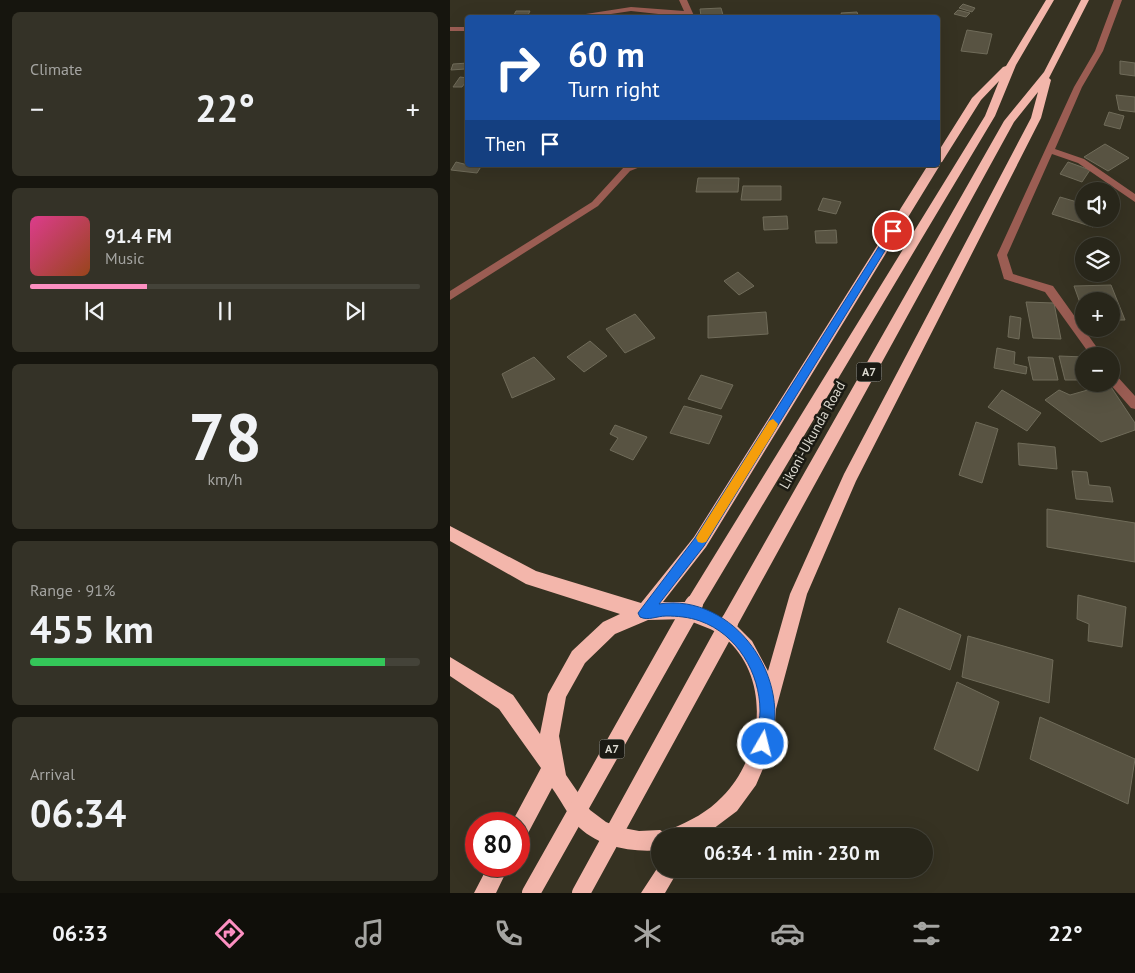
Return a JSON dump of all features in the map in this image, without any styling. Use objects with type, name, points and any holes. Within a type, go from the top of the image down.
[{"type":"highway","name":"Likoni-Ukunda Road","points":[[531,893],[694,604],[990,116],[1011,65],[1050,0]]},
{"type":"highway","name":"Likoni-Ukunda Road","points":[[581,893],[1009,121],[1048,74],[1084,0]]},
{"type":"highway","points":[[940,155],[977,98],[1011,65]]},
{"type":"highway","points":[[767,707],[799,594],[849,479],[1036,118],[1048,74]]},
{"type":"highway","points":[[644,613],[700,542],[932,167]]},
{"type":"highway","points":[[450,533],[532,578],[644,613]]},
{"type":"highway","points":[[651,840],[629,840],[608,833],[588,822],[572,806],[560,788],[552,767],[549,744],[549,721],[554,699],[563,678],[575,659],[607,629],[625,619],[644,613],[664,610],[693,613],[720,624],[735,635],[748,650],[758,668],[764,688],[767,707],[766,732],[760,755],[750,777],[736,797],[700,828]]},
{"type":"highway","points":[[450,666],[506,702],[552,767]]},
{"type":"highway","points":[[528,812],[552,767]]},
{"type":"highway","points":[[485,893],[494,877]]},
{"type":"highway","points":[[652,893],[663,878]]},
{"type":"street","points":[[683,0],[690,15]]},
{"type":"street","points":[[1091,347],[1049,289],[1008,276],[1002,255],[1078,87],[1099,50],[1118,0]]},
{"type":"street","points":[[586,15],[631,9],[684,15]]},
{"type":"street","points":[[450,29],[465,29]]},
{"type":"street","points":[[1049,150],[1081,161],[1135,199]]},
{"type":"street","points":[[450,296],[594,204],[627,169],[634,167]]},
{"type":"street","points":[[1120,386],[1135,404]]},
{"type":"building","points":[[963,4],[975,8],[972,12],[959,8]]},
{"type":"building","points":[[721,8],[723,15],[701,15],[700,9]]},
{"type":"building","points":[[958,10],[970,13],[966,17],[954,14]]},
{"type":"building","points":[[516,11],[530,11],[528,15],[514,15]]},
{"type":"building","points":[[857,12],[858,15],[842,15],[841,13]]},
{"type":"building","points":[[967,30],[992,34],[987,54],[961,51]]},
{"type":"building","points":[[1120,61],[1135,63],[1135,76],[1120,74]]},
{"type":"building","points":[[465,63],[465,69],[451,70],[453,64]]},
{"type":"building","points":[[460,77],[465,78],[465,83],[462,87],[453,87]]},
{"type":"building","points":[[1116,95],[1135,97],[1135,112],[1119,110]]},
{"type":"building","points":[[1109,112],[1124,116],[1120,129],[1104,125]]},
{"type":"building","points":[[1105,144],[1129,158],[1108,171],[1084,157]]},
{"type":"building","points":[[456,162],[465,164],[465,167],[481,167],[477,173],[451,170]]},
{"type":"building","points":[[1068,162],[1090,170],[1082,182],[1060,174]]},
{"type":"building","points":[[698,178],[739,178],[738,192],[696,192]]},
{"type":"building","points":[[743,186],[781,186],[781,200],[741,200]]},
{"type":"building","points":[[1060,197],[1075,201],[1075,221],[1052,214]]},
{"type":"building","points":[[823,198],[841,202],[836,214],[818,210]]},
{"type":"building","points":[[787,216],[788,229],[764,230],[763,217]]},
{"type":"building","points":[[836,230],[837,243],[816,243],[815,231]]},
{"type":"building","points":[[738,272],[754,286],[739,295],[724,281]]},
{"type":"building","points":[[1111,285],[1114,292],[1076,292],[1074,286]]},
{"type":"building","points":[[1026,302],[1054,303],[1061,339],[1033,338]]},
{"type":"building","points":[[1120,308],[1125,320],[1120,320]]},
{"type":"building","points":[[766,312],[768,334],[708,338],[708,316]]},
{"type":"building","points":[[635,314],[655,338],[625,353],[606,329]]},
{"type":"building","points":[[1010,316],[1021,318],[1019,339],[1008,337]]},
{"type":"building","points":[[590,341],[607,356],[584,372],[567,357]]},
{"type":"building","points":[[997,348],[1015,352],[1014,364],[1027,367],[1026,374],[994,368]]},
{"type":"building","points":[[1059,356],[1075,357],[1075,380],[1065,380]]},
{"type":"building","points":[[534,357],[555,379],[512,398],[502,374]]},
{"type":"building","points":[[1028,357],[1053,358],[1058,380],[1033,380]]},
{"type":"building","points":[[701,375],[733,385],[721,409],[688,399]]},
{"type":"building","points":[[1002,390],[1041,413],[1027,431],[988,407]]},
{"type":"building","points":[[1059,390],[1070,395],[1081,392],[1114,392],[1135,423],[1135,430],[1101,442],[1045,400]]},
{"type":"building","points":[[684,406],[722,416],[709,444],[670,433]]},
{"type":"building","points":[[976,422],[998,429],[982,483],[959,475]]},
{"type":"building","points":[[615,425],[647,437],[633,460],[610,450],[618,438],[610,434]]},
{"type":"building","points":[[1018,443],[1055,447],[1057,469],[1019,465]]},
{"type":"building","points":[[1072,471],[1087,472],[1089,485],[1110,487],[1113,502],[1076,499]]},
{"type":"building","points":[[1047,509],[1135,523],[1135,562],[1047,547]]},
{"type":"building","points":[[1078,595],[1126,607],[1122,647],[1088,641],[1089,624],[1077,619]]},
{"type":"building","points":[[899,608],[961,635],[950,670],[887,642]]},
{"type":"building","points":[[968,636],[1053,660],[1049,703],[962,677]]},
{"type":"building","points":[[957,682],[999,702],[978,771],[934,749]]},
{"type":"building","points":[[1040,717],[1135,759],[1128,804],[1030,759]]},
{"type":"slow traffic","points":[[702,538],[773,424]]},
{"type":"route","points":[[763,744],[766,732],[767,710],[764,688],[758,668],[748,650],[735,635],[720,624],[702,615],[684,611],[664,610],[644,613],[700,542],[893,231]]}]
